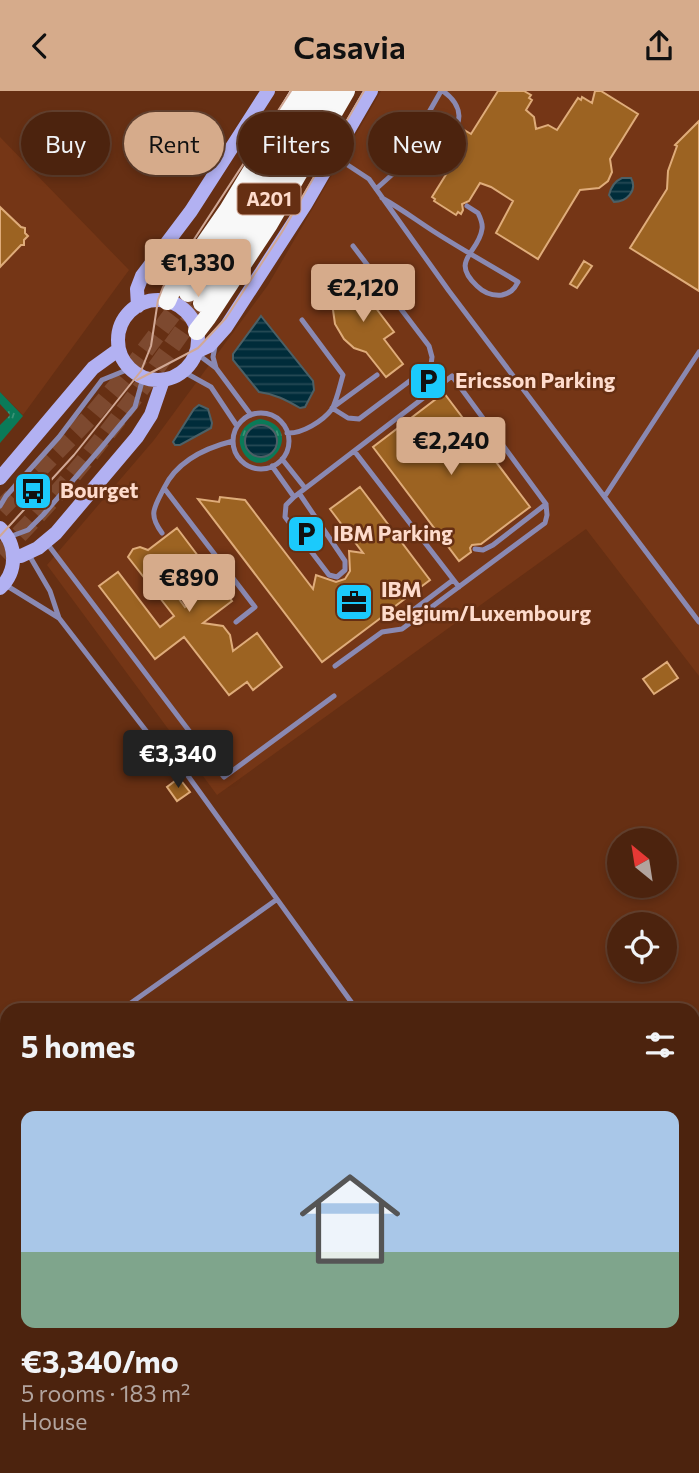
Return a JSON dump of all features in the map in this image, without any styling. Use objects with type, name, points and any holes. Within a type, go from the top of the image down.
[{"type":"highway","points":[[167,301],[259,161],[300,91]]},
{"type":"highway","name":"A201","points":[[315,91],[195,298],[257,219],[330,91]]},
{"type":"highway","points":[[197,331],[268,224],[346,91]]},
{"type":"street","points":[[354,121],[371,91]]},
{"type":"street","points":[[138,306],[137,289],[142,276],[191,211],[263,93]]},
{"type":"street","points":[[196,353],[197,331],[188,314],[167,301],[147,302],[138,306],[127,315],[120,327],[118,350],[130,369],[143,378],[163,380],[184,372],[196,353],[216,339],[266,267],[322,175]]},
{"type":"street","points":[[0,478],[93,368],[118,350]]},
{"type":"street","points":[[2,586],[21,554],[46,542],[137,437],[151,415],[163,380]]},
{"type":"street","points":[[4,533],[21,554]]},
{"type":"lane","points":[[430,112],[442,91],[452,97],[458,112]]},
{"type":"lane","points":[[354,168],[376,189],[699,622]]},
{"type":"lane","points":[[376,189],[391,175]]},
{"type":"lane","points":[[380,196],[470,253],[518,282],[515,289],[509,293],[496,295],[483,291],[464,269],[465,261],[470,253],[482,229],[478,213],[467,206]]},
{"type":"lane","points":[[332,408],[348,418],[359,419],[431,365],[429,346],[353,246]]},
{"type":"lane","points":[[302,320],[343,375],[332,408]]},
{"type":"lane","points":[[216,339],[213,357],[216,368]]},
{"type":"lane","points":[[605,496],[699,352]]},
{"type":"lane","points":[[196,353],[216,368],[251,415]]},
{"type":"lane","points":[[0,506],[59,437],[97,385],[109,376],[130,369]]},
{"type":"lane","points":[[184,372],[211,387],[237,426]]},
{"type":"lane","points":[[287,433],[296,434],[307,429],[377,375]]},
{"type":"lane","points":[[272,466],[297,495],[345,561],[345,570],[337,576],[329,575],[285,517],[286,505],[297,495],[306,488],[452,376],[546,504],[545,523],[402,629],[382,632],[335,666]]},
{"type":"lane","points":[[4,533],[28,530],[36,522],[135,407],[143,378]]},
{"type":"lane","points":[[260,414],[277,419],[287,433],[288,445],[282,459],[265,469],[248,466],[236,455],[233,441],[237,426],[251,415],[260,414]]},
{"type":"lane","points":[[162,533],[153,515],[172,475],[188,460],[212,447],[233,441]]},
{"type":"lane","points":[[355,451],[459,587]]},
{"type":"lane","points":[[282,459],[306,488]]},
{"type":"lane","points":[[164,488],[255,607],[236,622]]},
{"type":"lane","points":[[475,549],[483,550],[492,545],[546,504]]},
{"type":"lane","points":[[46,542],[224,777],[334,696]]},
{"type":"lane","points":[[21,554],[50,591],[60,618],[157,745],[183,769],[352,1003]]},
{"type":"lane","points":[[390,611],[398,615],[408,614],[453,580]]},
{"type":"lane","points":[[2,586],[60,618]]},
{"type":"lane","points":[[131,1003],[276,900]]},
{"type":"shaded area","points":[[381,91],[699,91],[699,676],[586,529],[217,795],[47,565],[154,440],[268,285],[332,175],[354,175],[354,137],[368,113],[368,175],[466,175],[466,112],[369,112]]},
{"type":"shaded area","points":[[0,137],[21,159],[21,175],[37,175],[129,270],[23,415],[0,392]]},
{"type":"green space","points":[[0,392],[23,416],[0,443],[0,425],[10,415],[0,404]]},
{"type":"green space","points":[[260,419],[274,424],[281,432],[282,442],[271,459],[261,463],[252,461],[243,452],[240,441],[240,435],[246,427]]},
{"type":"water","points":[[622,178],[631,178],[632,191],[626,198],[614,202],[610,192]]},
{"type":"water","points":[[261,316],[313,381],[314,390],[305,407],[300,408],[270,394],[259,392],[233,360],[233,354]]},
{"type":"water","points":[[199,405],[208,409],[211,428],[180,445],[175,445],[173,442]]},
{"type":"water","points":[[261,425],[272,430],[277,441],[272,452],[261,457],[250,452],[245,441],[250,430]]},
{"type":"building","points":[[498,91],[524,91],[531,95],[529,98],[532,100],[526,110],[534,117],[536,129],[548,125],[557,130],[578,98],[581,100],[582,97],[592,103],[595,91],[601,91],[638,114],[610,159],[612,172],[608,181],[599,188],[580,190],[538,259],[496,233],[513,201],[491,187],[480,183],[469,201],[462,204],[461,214],[458,212],[456,215],[434,201],[432,197],[446,175],[466,175],[466,131],[471,134]]},
{"type":"building","points":[[699,121],[699,291],[630,248],[667,189],[668,171],[677,146],[675,145]]},
{"type":"building","points":[[0,207],[25,228],[28,236],[24,245],[0,267]]},
{"type":"building","points":[[584,261],[592,266],[577,288],[570,284]]},
{"type":"building","points":[[347,270],[394,332],[384,339],[403,364],[386,377],[366,352],[354,348],[344,339],[335,324],[333,310],[337,292],[329,283]]},
{"type":"building","points":[[444,393],[530,507],[481,544],[472,545],[471,552],[459,561],[373,447]]},
{"type":"building","points":[[360,487],[430,580],[394,607],[387,607],[386,614],[322,662],[198,499],[219,502],[220,497],[245,500],[313,589],[316,575],[336,582],[345,579],[350,571],[349,551],[363,553],[330,509]]},
{"type":"building","points":[[177,528],[232,601],[203,623],[223,626],[230,635],[233,651],[257,633],[282,667],[253,690],[247,682],[229,695],[184,637],[155,659],[99,586],[118,572],[160,627],[174,616],[128,557],[133,549],[140,547],[148,550]],"holes":[[[173,561],[199,596],[185,607],[159,572]]]},
{"type":"building","points":[[667,662],[678,678],[654,694],[643,679]]},
{"type":"building","points":[[179,778],[190,792],[177,801],[167,787]]},
{"type":"tunnel","points":[[0,510],[93,414],[188,293]]},
{"type":"tunnel","points":[[0,554],[55,496],[107,433],[202,303]]},
{"type":"tram line","points":[[0,536],[74,455],[141,371],[151,346],[158,300],[163,287],[291,91]]},
{"type":"tram line","points":[[137,380],[198,348],[226,318],[282,232],[364,91]]},
{"type":"place","name":"Ericsson Parking","points":[[428,381]]},
{"type":"place","name":"Bourget","points":[[33,491]]},
{"type":"place","name":"IBM Parking","points":[[306,534]]},
{"type":"place","name":"IBM Belgium/Luxembourg","points":[[354,602]]}]
